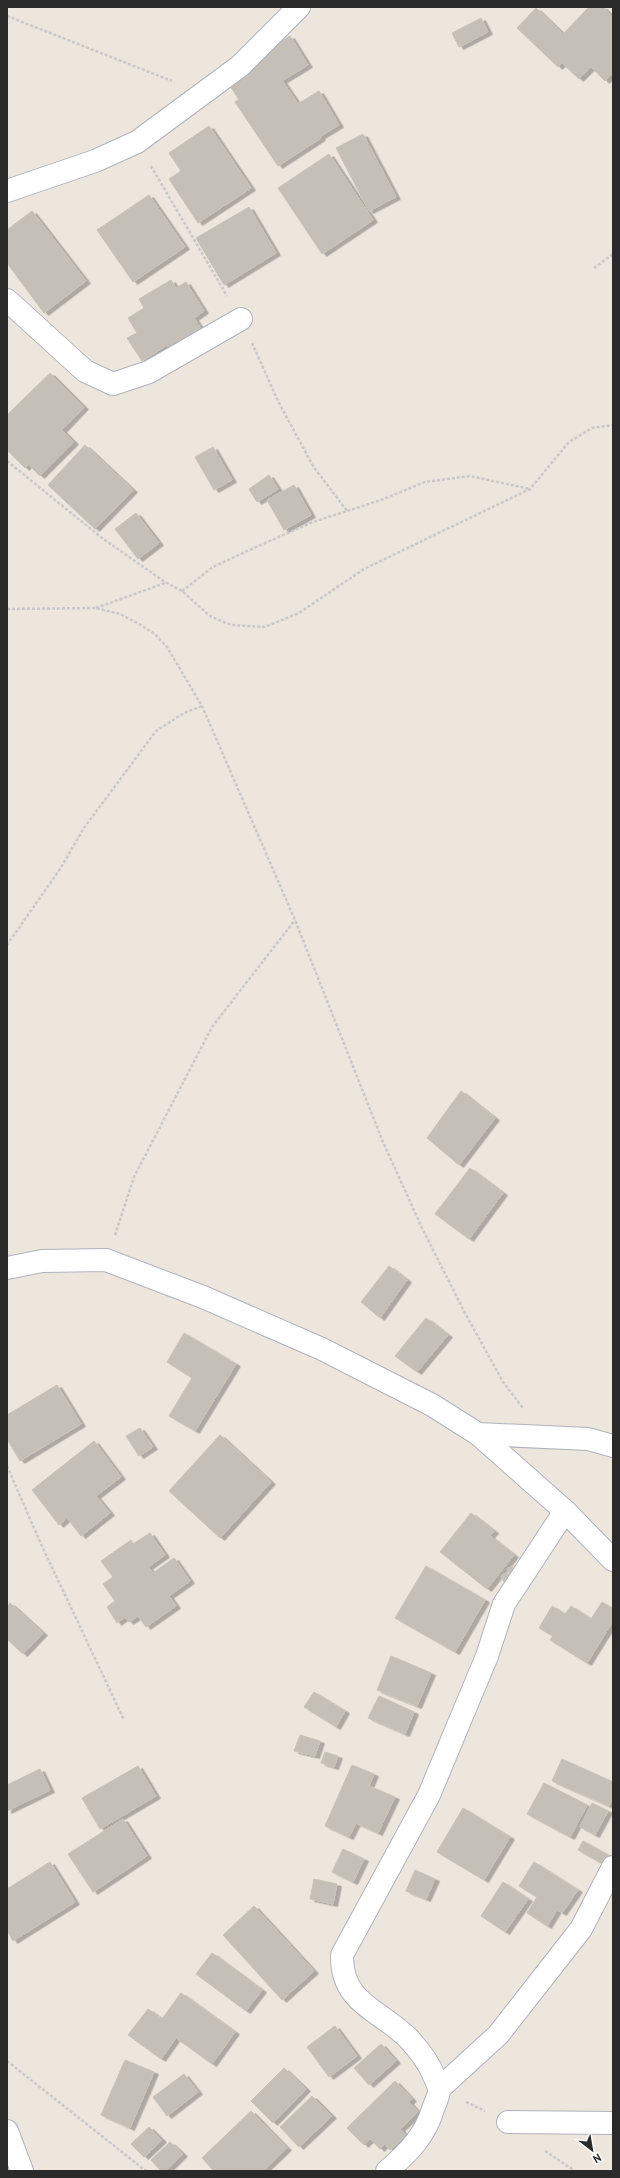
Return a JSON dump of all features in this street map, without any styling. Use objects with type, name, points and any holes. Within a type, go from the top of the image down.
[{"type":"street","points":[[7,191],[95,161],[137,142],[240,66],[299,7]]},
{"type":"street","points":[[7,300],[85,371],[112,384],[149,372],[241,319]]},
{"type":"street","points":[[7,1268],[42,1261],[106,1260],[203,1297],[322,1349],[432,1405],[478,1434],[565,1511],[613,1560]]},
{"type":"street","points":[[478,1434],[588,1439],[613,1446]]},
{"type":"street","points":[[439,2089],[429,2064],[408,2038],[366,2007],[347,1985],[342,1970],[342,1955],[429,1795],[487,1656],[504,1604],[565,1511]]},
{"type":"street","points":[[386,2171],[402,2158],[418,2141],[429,2124],[439,2089],[498,2035],[581,1929],[613,1867]]},
{"type":"street","points":[[508,2122],[613,2123]]},
{"type":"street","points":[[7,2131],[22,2171]]},
{"type":"path","points":[[7,16],[203,93]]},
{"type":"path","points":[[594,268],[613,254]]},
{"type":"path","points":[[7,461],[102,538],[165,582],[182,591],[210,616],[232,625],[265,627],[298,613],[364,569],[530,489],[569,442],[592,428],[613,425]]},
{"type":"path","points":[[182,591],[213,567],[256,547],[313,522],[381,500],[425,482],[470,476],[530,489]]},
{"type":"path","points":[[96,608],[165,582]]},
{"type":"path","points":[[7,609],[96,608],[120,614],[155,634],[166,647],[202,706],[295,920],[383,1142],[422,1228],[464,1313],[503,1382],[544,1436]]},
{"type":"path","points":[[7,945],[60,869],[84,828],[156,732],[184,713],[202,706]]},
{"type":"path","points":[[106,1260],[134,1177],[212,1027],[295,920]]},
{"type":"path","points":[[7,1466],[41,1544],[124,1720]]},
{"type":"path","points":[[7,2061],[146,2171]]},
{"type":"path","points":[[439,2089],[508,2122]]},
{"type":"building","points":[[589,7],[603,7],[613,17],[613,72],[605,81],[591,67],[579,79],[562,63],[558,67],[517,28],[536,8],[563,34]]},
{"type":"building","points":[[481,18],[488,32],[459,47],[452,33]]},
{"type":"building","points":[[290,36],[308,65],[242,105],[224,76]]},
{"type":"building","points":[[277,73],[321,138],[278,166],[235,102]]},
{"type":"building","points":[[319,91],[339,125],[283,159],[263,125]]},
{"type":"building","points":[[209,126],[251,188],[198,223],[169,179],[181,171],[169,153]]},
{"type":"building","points":[[363,134],[396,197],[369,211],[336,148]]},
{"type":"building","points":[[329,154],[373,220],[322,254],[278,188]]},
{"type":"building","points":[[149,195],[185,247],[133,282],[97,230]]},
{"type":"building","points":[[249,207],[276,253],[224,285],[196,238]]},
{"type":"building","points":[[32,211],[86,281],[44,313],[7,263],[7,230]]},
{"type":"building","points":[[171,280],[176,288],[186,282],[204,311],[194,318],[201,329],[198,330],[202,337],[173,354],[167,345],[142,361],[127,338],[137,333],[128,318],[144,308],[139,299]]},
{"type":"building","points":[[50,373],[84,407],[62,430],[74,442],[40,476],[28,464],[25,468],[7,450],[7,415]]},
{"type":"building","points":[[85,445],[133,490],[95,529],[48,485]]},
{"type":"building","points":[[213,447],[232,480],[214,490],[195,457]]},
{"type":"building","points":[[269,475],[278,489],[257,502],[249,489]]},
{"type":"building","points":[[294,485],[311,515],[284,530],[267,500]]},
{"type":"building","points":[[136,513],[159,543],[138,559],[115,529]]},
{"type":"building","points":[[461,1091],[495,1118],[459,1165],[427,1138]]},
{"type":"building","points":[[470,1168],[503,1193],[469,1239],[435,1214]]},
{"type":"building","points":[[389,1266],[407,1280],[380,1318],[361,1302]]},
{"type":"building","points":[[426,1318],[448,1335],[417,1372],[395,1356]]},
{"type":"building","points":[[184,1333],[236,1364],[195,1431],[169,1416],[192,1378],[167,1362]]},
{"type":"building","points":[[57,1385],[81,1424],[20,1461],[7,1439],[7,1415]]},
{"type":"building","points":[[140,1428],[153,1447],[139,1456],[126,1436]]},
{"type":"building","points":[[220,1435],[271,1482],[220,1538],[169,1491]]},
{"type":"building","points":[[94,1441],[121,1477],[96,1496],[110,1513],[81,1536],[67,1518],[59,1525],[32,1490]]},
{"type":"building","points":[[471,1513],[494,1531],[490,1536],[514,1555],[487,1589],[440,1552]]},
{"type":"building","points":[[150,1533],[165,1555],[148,1567],[153,1573],[174,1558],[190,1581],[169,1596],[176,1606],[146,1627],[138,1616],[129,1622],[125,1617],[117,1623],[107,1607],[115,1601],[103,1584],[113,1577],[101,1561],[131,1540],[133,1544]]},
{"type":"building","points":[[426,1566],[485,1600],[455,1652],[395,1618]]},
{"type":"building","points":[[512,1566],[515,1571],[510,1574],[507,1569]]},
{"type":"building","points":[[507,1572],[511,1578],[504,1582],[501,1576]]},
{"type":"building","points":[[602,1602],[613,1609],[613,1621],[587,1663],[550,1640],[553,1636],[539,1628],[552,1606],[565,1614],[571,1606],[591,1619]]},
{"type":"building","points":[[10,1603],[43,1633],[23,1654],[7,1639],[7,1607]]},
{"type":"building","points":[[391,1656],[431,1673],[417,1706],[377,1690]]},
{"type":"building","points":[[314,1692],[345,1711],[336,1727],[304,1707]]},
{"type":"building","points":[[379,1696],[414,1712],[405,1734],[368,1718]]},
{"type":"building","points":[[300,1735],[320,1741],[315,1756],[294,1751]]},
{"type":"building","points":[[325,1752],[338,1756],[334,1767],[321,1763]]},
{"type":"building","points":[[562,1759],[613,1782],[613,1798],[609,1806],[552,1781]]},
{"type":"building","points":[[352,1765],[374,1774],[369,1786],[395,1797],[378,1833],[356,1823],[349,1837],[325,1826]]},
{"type":"building","points":[[138,1766],[156,1796],[100,1829],[82,1798]]},
{"type":"building","points":[[40,1769],[50,1790],[7,1811],[7,1785]]},
{"type":"building","points":[[544,1783],[587,1805],[570,1837],[527,1814]]},
{"type":"building","points":[[592,1803],[608,1811],[595,1835],[580,1827]]},
{"type":"building","points":[[463,1808],[510,1837],[484,1880],[437,1852]]},
{"type":"building","points":[[123,1819],[147,1856],[93,1892],[68,1854]]},
{"type":"building","points":[[583,1841],[608,1855],[603,1864],[578,1850]]},
{"type":"building","points":[[343,1849],[364,1859],[353,1882],[332,1872]]},
{"type":"building","points":[[50,1862],[75,1902],[13,1941],[7,1930],[7,1889]]},
{"type":"building","points":[[534,1862],[578,1890],[562,1913],[557,1910],[547,1926],[527,1913],[537,1897],[519,1886]]},
{"type":"building","points":[[415,1870],[435,1879],[426,1899],[406,1891]]},
{"type":"building","points":[[314,1879],[337,1884],[333,1904],[310,1899]]},
{"type":"building","points":[[503,1882],[528,1899],[505,1932],[481,1916]]},
{"type":"building","points":[[254,1906],[314,1971],[282,2000],[223,1935]]},
{"type":"building","points":[[212,1953],[262,1990],[246,2011],[196,1974]]},
{"type":"building","points":[[181,1993],[235,2032],[212,2064],[176,2038],[161,2059],[128,2035],[148,2009],[162,2019]]},
{"type":"building","points":[[335,2026],[357,2056],[329,2077],[307,2047]]},
{"type":"building","points":[[381,2044],[396,2061],[369,2085],[354,2068]]},
{"type":"building","points":[[125,2060],[154,2072],[130,2128],[101,2115]]},
{"type":"building","points":[[284,2068],[306,2089],[273,2123],[251,2101]]},
{"type":"building","points":[[184,2074],[198,2092],[167,2116],[153,2097]]},
{"type":"building","points":[[395,2081],[412,2099],[409,2102],[418,2112],[400,2129],[406,2135],[390,2150],[385,2144],[380,2149],[370,2139],[364,2145],[347,2128]]},
{"type":"building","points":[[312,2096],[332,2116],[299,2147],[280,2127]]},
{"type":"building","points":[[251,2111],[287,2148],[263,2171],[214,2171],[202,2158]]},
{"type":"building","points":[[149,2127],[162,2140],[144,2157],[131,2144]]},
{"type":"building","points":[[170,2142],[183,2154],[166,2171],[161,2171],[151,2160]]}]
